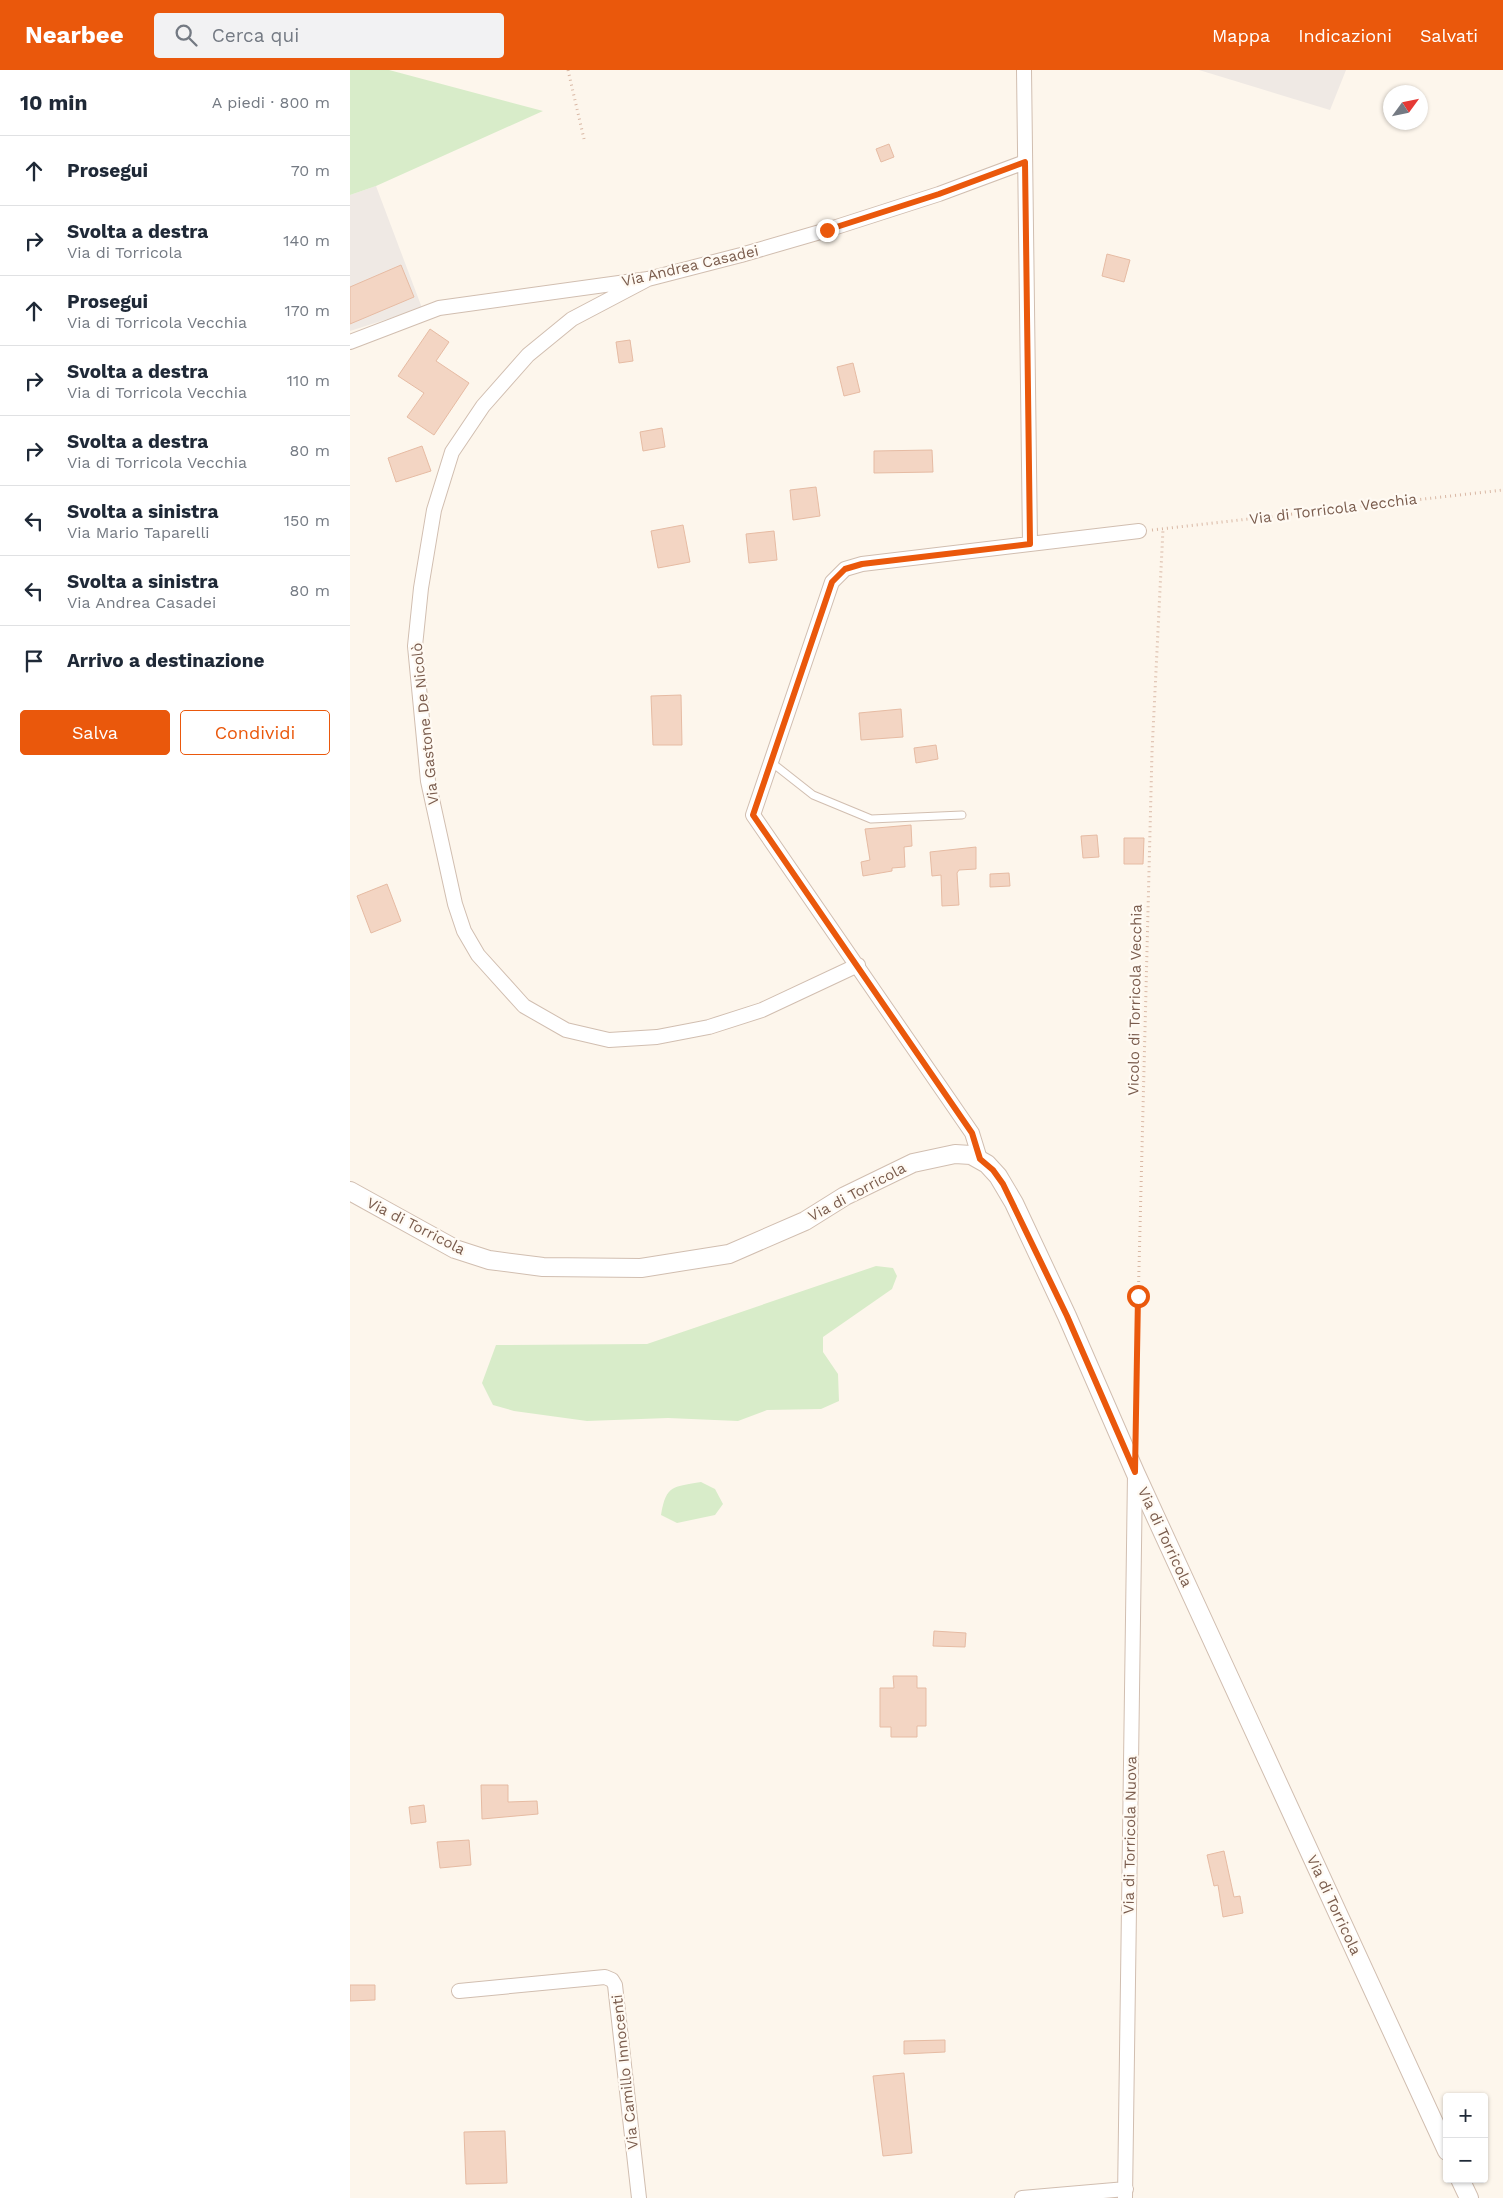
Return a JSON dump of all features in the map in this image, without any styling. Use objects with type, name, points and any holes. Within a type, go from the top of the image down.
[{"type":"street","points":[[1024,70],[1030,544]]},
{"type":"street","name":"Via Andrea Casadei","points":[[350,342],[439,308],[648,279],[827,230],[939,194],[1025,162]]},
{"type":"street","name":"Via Gastone De Nicolò","points":[[648,279],[572,319],[528,355],[483,406],[452,452],[434,510],[421,588],[415,646],[428,781],[455,904],[464,931],[478,955],[524,1006],[566,1030],[609,1040],[657,1037],[709,1027],[762,1010],[858,965]]},
{"type":"street","points":[[980,1159],[972,1133],[753,815],[832,582],[845,569],[862,564],[1139,531]]},
{"type":"street","name":"Via di Torricola","points":[[350,1191],[455,1249],[489,1260],[543,1267],[641,1268],[729,1254],[805,1221],[845,1196],[913,1163],[955,1154],[971,1155],[980,1159],[998,1176],[1014,1203],[1067,1316],[1135,1472],[1443,2142]]},
{"type":"street","name":"Via di Torricola Nuova","points":[[1126,2193],[1135,1472]]},
{"type":"street","name":"Via Camillo Innocenti","points":[[459,1991],[605,1977],[612,1980],[615,1985],[639,2198]]},
{"type":"street","points":[[1462,2183],[1468,2198]]},
{"type":"street","points":[[1022,2198],[1126,2193]]},
{"type":"lane","points":[[771,762],[813,796],[871,819],[962,815]]},
{"type":"path","points":[[568,70],[584,139]]},
{"type":"path","name":"Via di Torricola Vecchia","points":[[1163,529],[1503,490]]},
{"type":"path","name":"Vicolo di Torricola Vecchia","points":[[1135,1428],[1152,752],[1163,529]]},
{"type":"shaded area","points":[[1199,70],[1346,70],[1330,110]]},
{"type":"shaded area","points":[[376,186],[422,308],[350,331],[350,195]]},
{"type":"green space","points":[[350,70],[389,70],[543,111],[376,186],[350,195]]},
{"type":"green space","points":[[876,1266],[893,1268],[897,1276],[892,1289],[823,1337],[823,1352],[838,1374],[839,1401],[821,1409],[767,1410],[738,1421],[668,1418],[587,1421],[514,1411],[493,1405],[482,1383],[496,1345],[647,1344]]},
{"type":"green space","points":[[701,1482],[715,1489],[723,1504],[715,1515],[677,1523],[661,1515],[669,1492],[678,1486]]},
{"type":"building","points":[[889,144],[894,157],[881,162],[876,149]]},
{"type":"building","points":[[1107,254],[1130,260],[1124,282],[1102,276]]},
{"type":"building","points":[[401,265],[414,297],[350,324],[350,287]]},
{"type":"building","points":[[430,329],[449,342],[436,361],[469,383],[434,435],[407,417],[424,393],[398,376]]},
{"type":"building","points":[[630,340],[633,361],[619,363],[616,342]]},
{"type":"building","points":[[853,363],[860,392],[844,396],[837,367]]},
{"type":"building","points":[[662,428],[665,447],[643,451],[640,432]]},
{"type":"building","points":[[422,446],[431,471],[396,482],[388,458]]},
{"type":"building","points":[[932,450],[933,472],[874,473],[874,451]]},
{"type":"building","points":[[816,487],[820,516],[793,520],[790,490]]},
{"type":"building","points":[[683,525],[690,562],[658,568],[651,531]]},
{"type":"building","points":[[774,531],[777,560],[749,563],[746,534]]},
{"type":"building","points":[[681,695],[682,745],[653,745],[651,696]]},
{"type":"building","points":[[901,709],[903,737],[861,740],[859,713]]},
{"type":"building","points":[[936,745],[938,759],[916,763],[914,748]]},
{"type":"building","points":[[911,825],[912,846],[904,847],[905,867],[892,868],[892,871],[863,876],[861,862],[870,860],[865,829]]},
{"type":"building","points":[[1097,835],[1099,857],[1083,858],[1081,836]]},
{"type":"building","points":[[1124,838],[1144,838],[1143,864],[1124,864]]},
{"type":"building","points":[[976,847],[976,869],[959,870],[957,873],[959,905],[942,906],[941,875],[932,876],[930,852]]},
{"type":"building","points":[[1009,873],[1010,886],[990,887],[990,874]]},
{"type":"building","points":[[387,884],[401,921],[371,933],[357,896]]},
{"type":"building","points":[[934,1631],[966,1633],[965,1647],[933,1646]]},
{"type":"building","points":[[893,1676],[917,1676],[917,1688],[926,1688],[926,1726],[917,1726],[917,1737],[891,1737],[891,1727],[880,1727],[880,1688],[894,1688]]},
{"type":"building","points":[[481,1785],[508,1785],[508,1802],[537,1801],[538,1814],[482,1819]]},
{"type":"building","points":[[424,1805],[426,1822],[411,1824],[409,1807]]},
{"type":"building","points":[[469,1840],[471,1865],[440,1868],[437,1842]]},
{"type":"building","points":[[1224,1851],[1234,1897],[1240,1896],[1243,1913],[1223,1917],[1218,1885],[1214,1886],[1207,1855]]},
{"type":"building","points":[[350,1985],[375,1985],[375,2000],[350,2001]]},
{"type":"building","points":[[945,2040],[945,2052],[904,2054],[904,2041]]},
{"type":"building","points":[[904,2073],[912,2153],[883,2156],[873,2076]]},
{"type":"building","points":[[505,2131],[507,2183],[466,2184],[464,2132]]},
{"type":"route","points":[[827,230],[939,194],[1025,162],[1030,544],[862,564],[845,569],[832,582],[753,815],[972,1133],[980,1159],[993,1170],[1003,1184],[1014,1203],[1067,1316],[1135,1472],[1138,1296]]}]
